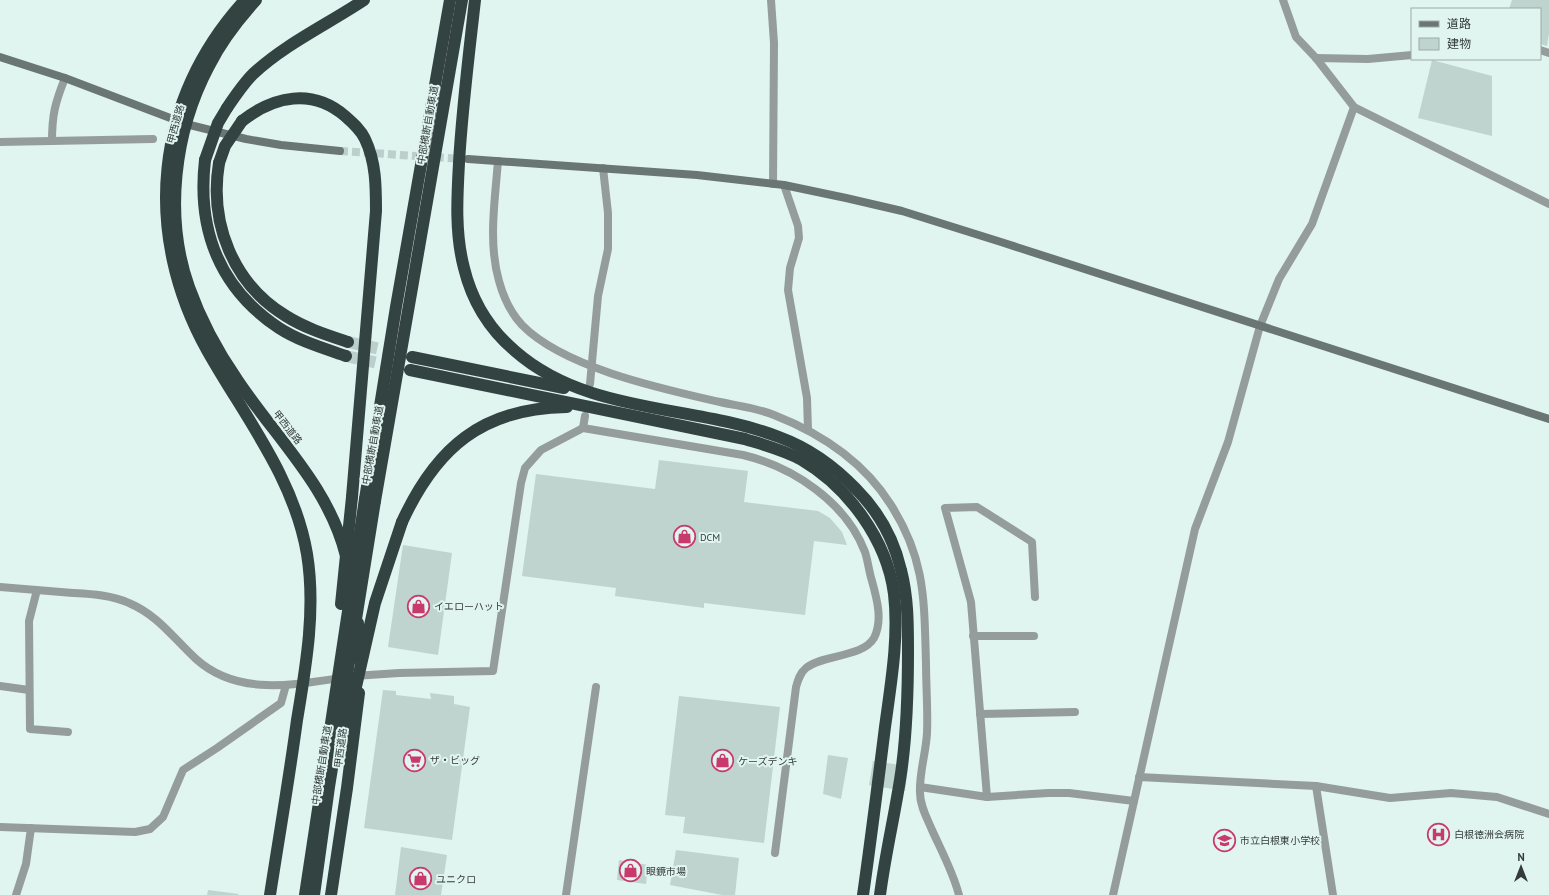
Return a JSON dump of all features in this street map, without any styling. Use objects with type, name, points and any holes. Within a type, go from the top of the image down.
[{"type":"highway","name":"甲西道路","points":[[245,0],[217,35],[200,61],[186,92],[181,123],[175,192],[176,224],[180,252],[189,286],[202,318],[216,346],[239,382],[312,481],[336,525],[351,577],[360,650],[360,675],[352,758],[331,895]]},
{"type":"highway","name":"甲西道路","points":[[256,0],[225,38],[209,65],[181,123],[168,156],[166,225],[170,256],[179,290],[192,323],[207,351],[279,470],[300,526],[307,554],[310,586],[310,620],[303,683],[270,895]]},
{"type":"highway","points":[[346,356],[300,339],[279,328],[247,302],[234,286],[218,258],[208,233],[203,196],[205,160],[218,123],[239,90],[253,74],[271,60],[364,0]]},
{"type":"highway","name":"中部横断自動車道","points":[[314,895],[396,307],[450,0]]},
{"type":"highway","name":"中部横断自動車道","points":[[305,895],[323,771],[370,500],[462,0]]},
{"type":"highway","points":[[475,0],[460,138],[457,201],[459,244],[469,288],[479,309],[491,328],[525,360],[547,375],[567,385],[592,389]]},
{"type":"highway","points":[[323,771],[352,496],[376,211],[376,184],[372,159],[365,138],[354,124],[338,110],[322,102],[304,99],[286,99],[269,103],[256,110],[242,121],[226,146],[219,163],[216,193],[221,229],[235,263],[245,279],[265,301],[286,316],[306,327],[348,342]]},
{"type":"highway","points":[[412,357],[592,389],[742,425],[781,437],[808,451],[830,465],[866,499],[880,519],[901,567],[906,591],[908,710],[900,778],[880,895]]},
{"type":"highway","points":[[410,370],[589,411]]},
{"type":"highway","points":[[321,895],[340,762],[354,686],[375,603],[402,522],[416,492],[432,469],[451,448],[473,431],[498,419],[527,411],[554,407],[589,411],[716,432],[777,449],[802,460],[823,474],[840,491],[868,526],[888,570],[894,593],[895,644],[863,895]]},
{"type":"street","points":[[771,0],[774,43],[773,184]]},
{"type":"street","points":[[1283,0],[1296,37],[1316,58],[1354,107],[1549,204]]},
{"type":"street","points":[[1316,58],[1368,59],[1411,55]]},
{"type":"street","points":[[0,57],[65,78],[181,123],[274,144],[340,151]]},
{"type":"street","points":[[52,141],[52,119],[55,104],[65,78]]},
{"type":"street","points":[[1113,895],[1195,529],[1228,442],[1260,326],[1280,279],[1312,224],[1354,107]]},
{"type":"street","points":[[0,142],[153,139]]},
{"type":"street","points":[[468,160],[697,175],[784,185],[902,211],[1549,419]]},
{"type":"street","points":[[498,161],[494,219],[494,252],[498,280],[508,305],[522,324],[546,344],[592,366],[660,388],[772,414],[808,430],[842,451],[870,479],[890,504],[909,539],[919,568],[924,596],[927,733],[920,787],[921,806],[954,878],[958,895]]},
{"type":"street","points":[[592,389],[592,366],[598,296],[608,249],[608,213],[603,168]]},
{"type":"street","points":[[784,185],[798,226],[799,238],[790,268],[788,290],[807,398],[808,430]]},
{"type":"street","points":[[583,428],[589,411]]},
{"type":"street","points":[[0,587],[104,596],[128,602],[148,612],[172,632],[197,660],[219,674],[243,683],[266,686],[399,672],[493,671],[521,483],[525,468],[541,450],[583,428],[766,460],[804,481],[823,496],[849,522],[865,552],[879,614],[878,626],[873,638],[865,647],[814,663],[805,669],[800,676],[796,687],[775,853]]},
{"type":"street","points":[[987,797],[971,602],[945,508],[977,507],[1032,542],[1035,597]]},
{"type":"street","points":[[37,590],[29,621],[30,729],[68,732]]},
{"type":"street","points":[[973,636],[1034,636]]},
{"type":"street","points":[[0,827],[136,832],[150,829],[163,817],[183,770],[281,703],[286,685]]},
{"type":"street","points":[[0,686],[29,690]]},
{"type":"street","points":[[566,895],[596,687]]},
{"type":"street","points":[[980,714],[1075,712]]},
{"type":"street","points":[[1139,777],[1316,786],[1390,798],[1451,792],[1497,797],[1549,814]]},
{"type":"street","points":[[1316,786],[1333,895]]},
{"type":"street","points":[[920,787],[987,797],[1062,793],[1134,802]]},
{"type":"street","points":[[16,895],[26,864],[32,828]]},
{"type":"building","points":[[1512,0],[1549,0],[1549,33],[1547,46],[1541,44],[1541,8],[1509,8]]},
{"type":"building","points":[[1432,60],[1492,76],[1492,136],[1418,118]]},
{"type":"building","name":"DCM","points":[[659,460],[748,471],[744,502],[818,511],[830,518],[842,532],[847,545],[814,541],[805,615],[704,603],[704,608],[615,596],[616,588],[522,576],[536,474],[655,489]]},
{"type":"building","points":[[403,545],[452,553],[438,655],[388,647]]},
{"type":"building","points":[[383,690],[396,691],[396,695],[431,699],[430,693],[454,696],[454,704],[470,707],[452,840],[364,828]]},
{"type":"building","name":"ケーズデンキ","points":[[679,696],[780,707],[764,843],[683,833],[685,817],[665,815]]},
{"type":"building","points":[[828,755],[848,758],[841,799],[823,794]]},
{"type":"building","points":[[873,761],[908,766],[905,791],[869,785]]},
{"type":"building","points":[[401,847],[447,855],[441,895],[395,895]]},
{"type":"building","points":[[676,850],[739,858],[735,895],[722,895],[670,885]]},
{"type":"building","points":[[619,860],[648,865],[646,884],[617,880]]},
{"type":"building","points":[[208,890],[239,894],[207,895]]},
{"type":"tunnel","points":[[340,151],[463,159]]},
{"type":"tunnel","points":[[348,342],[398,353]]},
{"type":"tunnel","points":[[346,356],[397,367]]},
{"type":"place","name":"DCM","points":[[685,537]]},
{"type":"place","name":"イエローハット","points":[[418,606]]},
{"type":"place","name":"ザ・ビッグ","points":[[415,760]]},
{"type":"place","name":"ケーズデンキ","points":[[722,761]]},
{"type":"place","name":"白根徳洲会病院","points":[[1439,834]]},
{"type":"place","name":"市立白根東小学校","points":[[1224,840]]},
{"type":"place","name":"眼鏡市場","points":[[631,871]]},
{"type":"place","name":"ユニクロ","points":[[420,879]]}]
